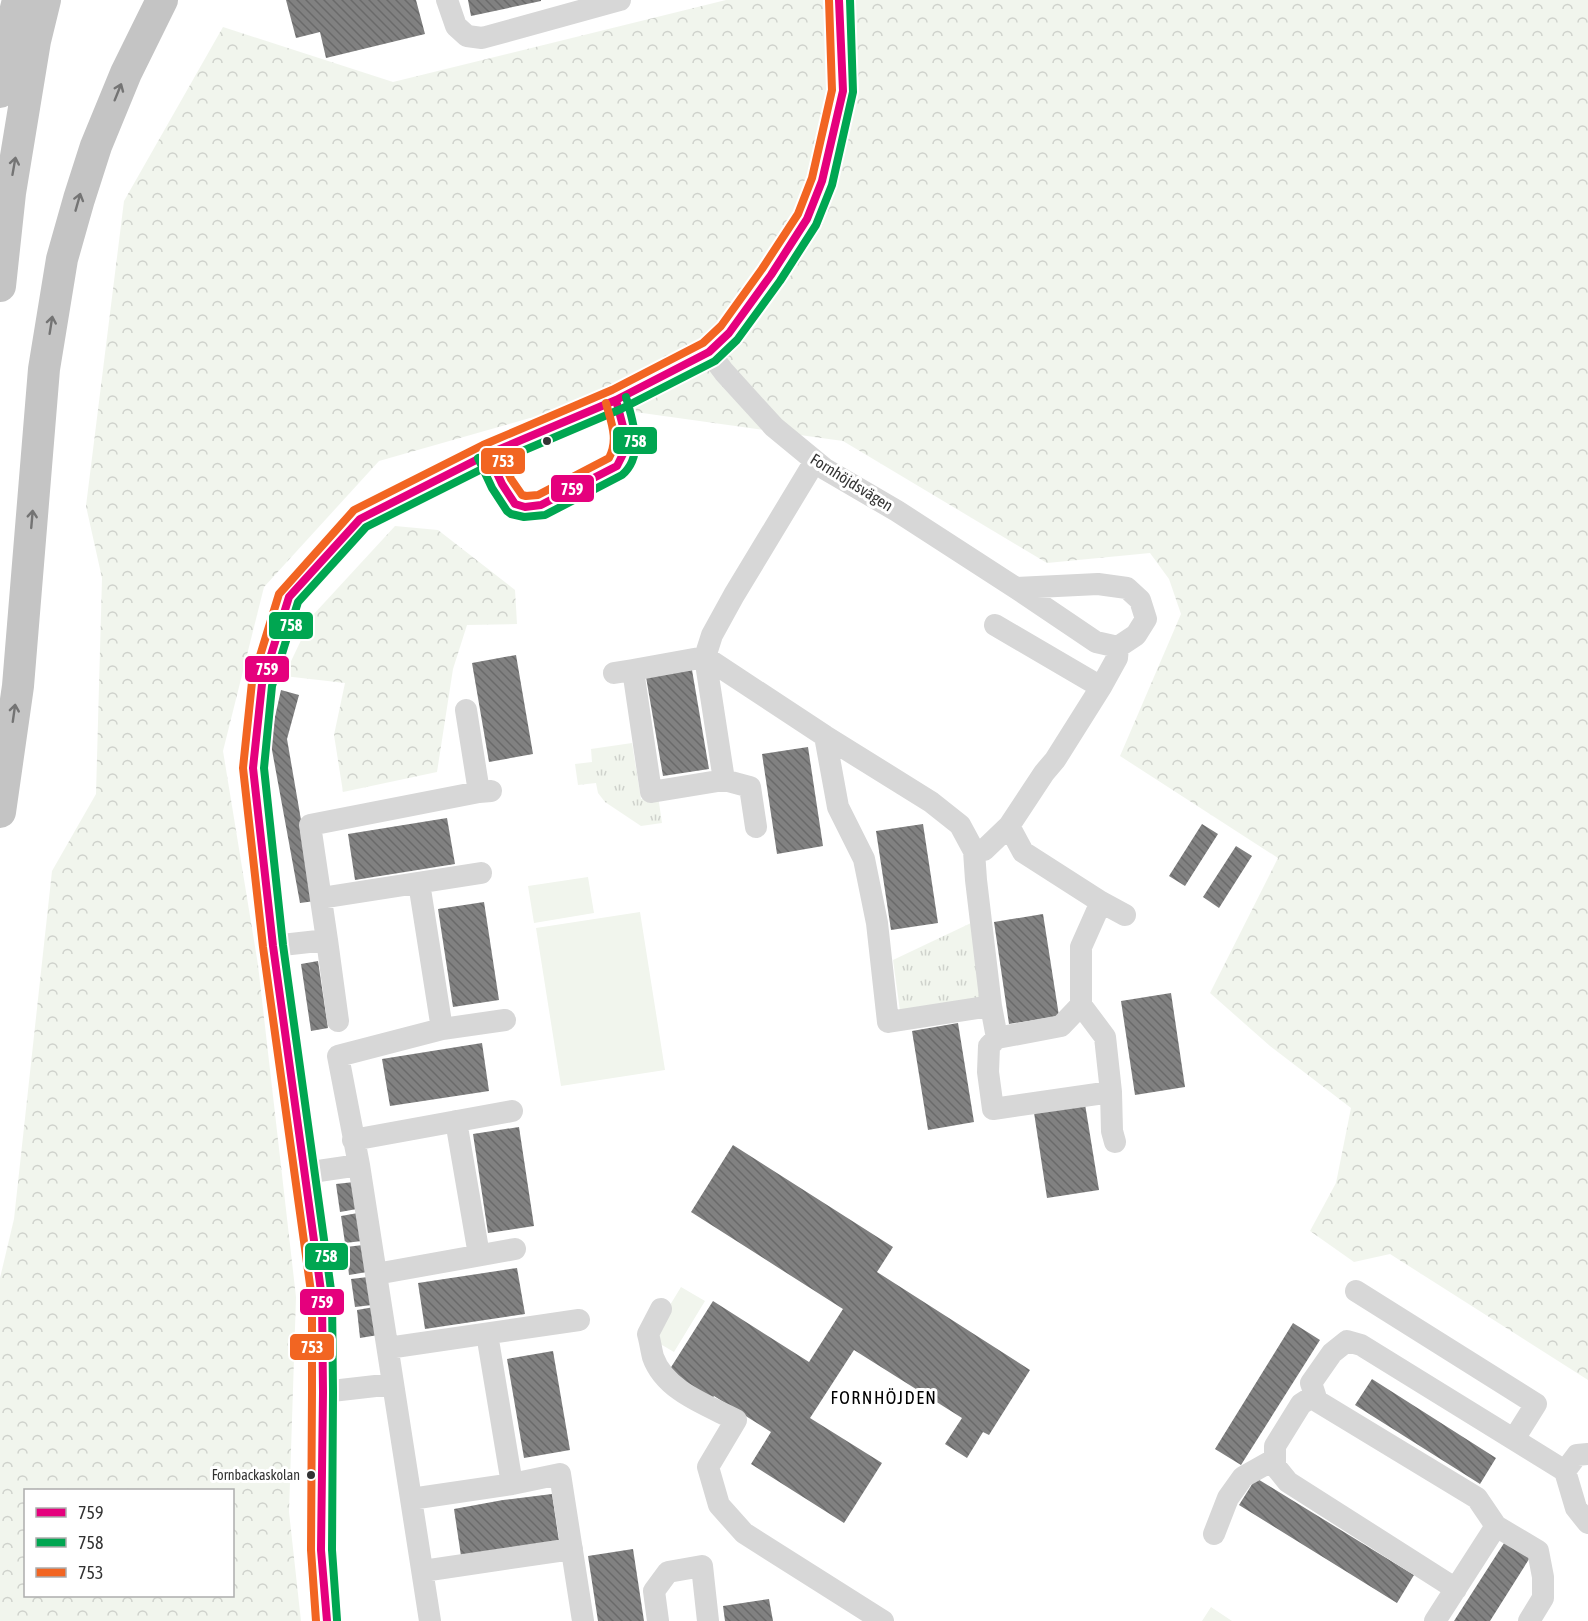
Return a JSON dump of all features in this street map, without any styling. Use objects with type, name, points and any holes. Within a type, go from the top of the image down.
[{"type":"highway","points":[[0,92],[18,0]]},
{"type":"highway","points":[[0,286],[10,193],[35,41],[45,0]]},
{"type":"highway","points":[[0,812],[18,686],[44,369],[62,259],[96,146],[126,73],[162,0]]},
{"type":"street","points":[[447,0],[456,26],[467,36],[482,38],[620,0]]},
{"type":"street","points":[[327,1621],[321,1550],[322,1298],[273,946],[253,768],[262,684],[289,597],[360,519],[488,454],[616,400],[709,352],[729,333],[771,275],[807,219],[822,182],[843,91],[839,0]]},
{"type":"street","name":"Fornhöjdsvägen","points":[[709,352],[774,428],[825,469],[897,511],[1096,642],[1118,647]]},
{"type":"street","points":[[488,454],[502,484],[515,504],[525,507],[541,505],[617,466],[624,452],[626,434],[616,400]]},
{"type":"street","points":[[724,780],[705,657],[712,635],[734,595],[815,461]]},
{"type":"street","points":[[974,851],[984,850],[1009,826],[1055,760],[1101,687],[1117,658],[1118,647],[1136,635],[1146,619],[1140,600],[1127,588],[1098,584],[1016,588]]},
{"type":"street","points":[[995,625],[1101,687]]},
{"type":"street","points":[[756,827],[750,787],[724,780],[651,792],[623,672],[705,657],[931,802],[960,825],[974,851],[991,1006],[997,1038]]},
{"type":"street","points":[[338,1021],[310,825],[485,791],[466,710]]},
{"type":"street","points":[[825,736],[838,807],[864,859],[877,923],[888,1022],[991,1006]]},
{"type":"street","points":[[1009,826],[1023,852],[1125,915]]},
{"type":"street","points":[[321,898],[481,873]]},
{"type":"street","points":[[419,883],[442,1029]]},
{"type":"street","points":[[1101,902],[1081,947],[1081,1005],[1105,1037],[1114,1142]]},
{"type":"street","points":[[273,946],[327,940]]},
{"type":"street","points":[[1081,1005],[1062,1026],[997,1038],[989,1046],[988,1072],[993,1110],[1111,1092]]},
{"type":"street","points":[[430,1621],[359,1165],[338,1056],[442,1029],[505,1020]]},
{"type":"street","points":[[353,1140],[512,1111]]},
{"type":"street","points":[[456,1121],[479,1255]]},
{"type":"street","points":[[305,1173],[359,1165]]},
{"type":"street","points":[[376,1274],[515,1249]]},
{"type":"street","points":[[1356,1292],[1536,1404],[1514,1439]]},
{"type":"street","points":[[662,1309],[648,1334],[653,1358],[665,1378],[688,1395],[736,1420],[708,1467],[719,1505],[744,1533],[883,1621]]},
{"type":"street","points":[[388,1348],[579,1320]]},
{"type":"street","points":[[487,1334],[512,1484]]},
{"type":"street","points":[[1528,1621],[1544,1598],[1538,1551],[1496,1526],[1477,1498],[1317,1401],[1311,1383],[1332,1353],[1347,1341],[1361,1345],[1564,1471],[1576,1508],[1588,1523]]},
{"type":"street","points":[[323,1392],[393,1384]]},
{"type":"street","points":[[1315,1395],[1301,1404],[1275,1446],[1275,1467],[1288,1482],[1456,1589]]},
{"type":"street","points":[[1564,1471],[1576,1455],[1588,1454]]},
{"type":"street","points":[[1214,1534],[1228,1498],[1243,1477],[1275,1459]]},
{"type":"street","points":[[411,1499],[512,1484],[561,1474],[583,1621]]},
{"type":"street","points":[[1435,1621],[1496,1526]]},
{"type":"street","points":[[423,1572],[572,1549]]},
{"type":"street","points":[[658,1621],[654,1591],[668,1572],[702,1566],[708,1621]]},
{"type":"green space","points":[[726,0],[1588,0],[1588,1380],[1390,1254],[1354,1262],[1310,1231],[1336,1183],[1351,1108],[1270,1046],[1210,993],[1278,858],[1120,756],[1181,614],[1169,579],[1150,553],[1047,563],[843,441],[635,412],[530,418],[379,461],[264,587],[223,751],[258,965],[296,1297],[289,1512],[301,1621],[0,1621],[0,1278],[14,1219],[52,871],[96,794],[102,578],[86,506],[124,201],[223,27],[393,82]]},
{"type":"green space","points":[[395,526],[438,530],[515,590],[517,624],[467,625],[453,669],[437,772],[343,792],[334,735],[345,683],[284,676],[313,615]]},
{"type":"green space","points":[[632,743],[641,799],[658,796],[662,823],[641,826],[605,802],[598,793],[596,783],[578,785],[575,764],[592,762],[591,749]]},
{"type":"green space","points":[[588,877],[594,913],[534,923],[528,886]]},
{"type":"green space","points":[[640,912],[665,1070],[561,1086],[536,928]]},
{"type":"green space","points":[[971,923],[982,998],[900,1011],[893,960]]},
{"type":"green space","points":[[681,1287],[705,1301],[674,1352],[650,1338]]},
{"type":"green space","points":[[1211,1607],[1232,1621],[1202,1621]]},
{"type":"building","points":[[286,0],[416,0],[425,34],[326,58],[320,32],[296,38]]},
{"type":"building","points":[[468,0],[541,0],[541,1],[471,16]]},
{"type":"building","points":[[516,655],[533,754],[489,762],[472,663]]},
{"type":"building","points":[[692,670],[709,769],[663,776],[646,677]]},
{"type":"building","points":[[281,690],[299,695],[287,739],[315,901],[300,903],[270,739]]},
{"type":"building","points":[[808,747],[823,846],[777,854],[762,754]]},
{"type":"building","points":[[447,818],[455,864],[355,880],[348,834]]},
{"type":"building","points":[[923,824],[938,923],[891,930],[876,831]]},
{"type":"building","points":[[1202,824],[1218,834],[1185,886],[1169,876]]},
{"type":"building","points":[[1236,846],[1252,856],[1219,908],[1203,897]]},
{"type":"building","points":[[484,902],[499,1000],[453,1007],[438,909]]},
{"type":"building","points":[[1043,914],[1059,1016],[1009,1024],[994,922]]},
{"type":"building","points":[[318,961],[328,1028],[311,1031],[301,964]]},
{"type":"building","points":[[1171,993],[1185,1087],[1135,1095],[1121,1001]]},
{"type":"building","points":[[958,1023],[974,1122],[928,1130],[912,1031]]},
{"type":"building","points":[[482,1043],[489,1091],[390,1106],[382,1059]]},
{"type":"building","points":[[1084,1098],[1099,1190],[1047,1198],[1033,1106]]},
{"type":"building","points":[[519,1127],[534,1226],[488,1233],[473,1134]]},
{"type":"building","points":[[733,1145],[893,1247],[877,1272],[1030,1370],[989,1435],[983,1432],[967,1458],[945,1444],[962,1418],[854,1350],[810,1418],[882,1463],[844,1523],[751,1464],[771,1432],[714,1396],[711,1400],[668,1372],[713,1301],[809,1362],[843,1309],[691,1212]]},
{"type":"building","points":[[354,1182],[357,1209],[340,1212],[336,1184]]},
{"type":"building","points":[[358,1213],[362,1241],[345,1243],[341,1216]]},
{"type":"building","points":[[363,1245],[367,1272],[349,1275],[346,1247]]},
{"type":"building","points":[[517,1268],[525,1314],[425,1329],[418,1283]]},
{"type":"building","points":[[368,1277],[372,1305],[355,1307],[351,1279]]},
{"type":"building","points":[[374,1307],[378,1335],[360,1338],[357,1310]]},
{"type":"building","points":[[1293,1323],[1320,1340],[1241,1465],[1215,1449]]},
{"type":"building","points":[[553,1351],[570,1450],[524,1458],[507,1359]]},
{"type":"building","points":[[1372,1379],[1496,1458],[1480,1484],[1355,1405]]},
{"type":"building","points":[[1256,1478],[1414,1575],[1397,1603],[1239,1505]]},
{"type":"building","points":[[552,1494],[559,1541],[461,1556],[454,1509]]},
{"type":"building","points":[[1506,1540],[1531,1556],[1490,1621],[1454,1621]]},
{"type":"building","points":[[633,1549],[644,1621],[598,1621],[588,1556]]},
{"type":"building","points":[[769,1599],[773,1621],[725,1621],[723,1606]]},
{"type":"transit line","name":"753","points":[[316,1621],[311,1550],[312,1299],[263,947],[243,768],[252,682],[279,594],[354,510],[483,445],[612,390],[703,343],[721,326],[798,214],[812,178],[832,90],[829,0]]},
{"type":"transit line","name":"759","points":[[327,1621],[321,1550],[322,1298],[273,946],[253,768],[262,684],[289,597],[360,519],[488,454],[616,400],[709,352],[729,333],[771,275],[807,219],[822,181],[843,91],[839,0]]},
{"type":"transit line","name":"758","points":[[337,1620],[332,1550],[332,1297],[283,945],[264,768],[272,686],[298,602],[366,527],[492,464],[621,409],[715,361],[737,340],[780,281],[816,225],[832,185],[853,92],[850,0]]},
{"type":"transit line","name":"758","points":[[478,458],[492,488],[507,511],[524,517],[545,515],[622,475],[629,467],[633,458],[635,438],[626,397]]},
{"type":"transit line","name":"759","points":[[488,454],[502,484],[515,504],[525,507],[541,505],[617,466],[624,452],[625,434],[616,400]]},
{"type":"transit line","name":"753","points":[[498,450],[511,479],[522,495],[538,495],[609,458],[614,437],[606,403]]},
{"type":"place","name":"Fornbackaskolan","points":[[311,1475]]},
{"type":"district","name":"FORNHÖJDEN","points":[[884,1397]]}]
